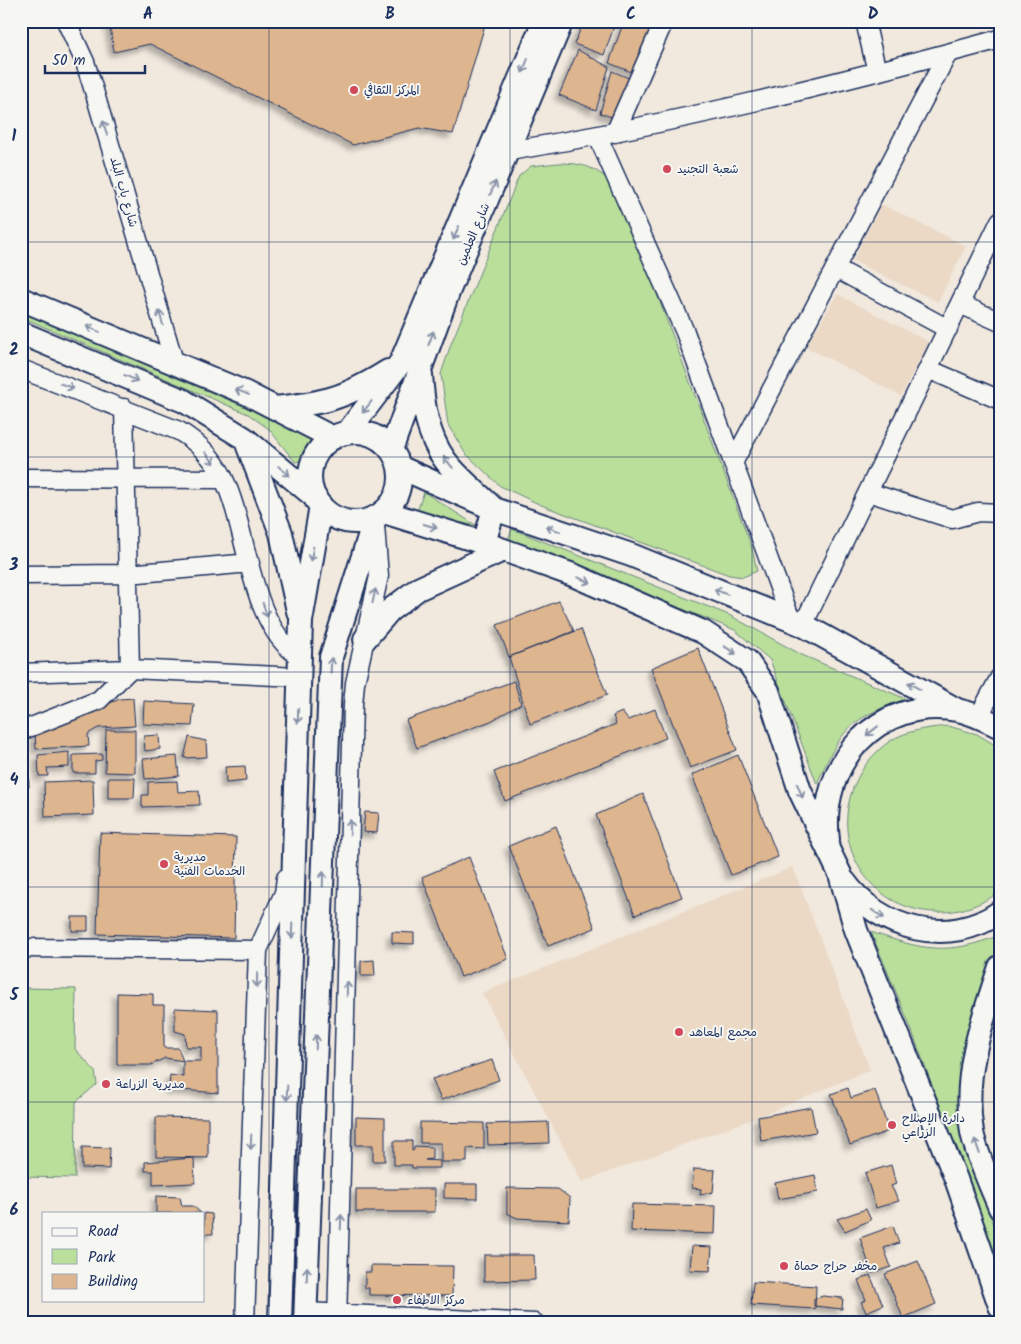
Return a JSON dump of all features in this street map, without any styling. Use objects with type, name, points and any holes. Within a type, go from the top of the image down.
[{"type":"main road","name":"شارع العلمين","points":[[395,459],[411,364],[544,21]]},
{"type":"main road","name":"شارع العلمين","points":[[340,435],[411,364],[449,290],[509,152],[562,21]]},
{"type":"main road","points":[[21,299],[174,365],[246,393],[275,408],[340,435],[372,435],[383,441],[395,459],[398,492],[392,503],[379,515],[360,522],[346,521],[332,516],[244,438],[184,401],[21,333]]},
{"type":"main road","points":[[275,408],[317,403],[350,394],[411,364],[428,425],[444,460],[494,509],[493,547]]},
{"type":"main road","points":[[280,1323],[301,621],[318,502],[311,484],[310,471],[318,452],[340,435]]},
{"type":"main road","points":[[244,438],[281,533],[301,621]]},
{"type":"main road","points":[[395,459],[494,509],[631,555],[797,623],[957,710]]},
{"type":"main road","points":[[379,515],[493,547],[573,575],[703,632],[748,661],[768,691],[800,791],[840,874],[852,892],[868,907],[887,919],[907,927],[929,931],[951,931],[972,926],[1000,912]]},
{"type":"main road","points":[[305,1317],[331,657],[379,515]]},
{"type":"main road","points":[[365,639],[389,611],[418,589],[493,547]]},
{"type":"main road","points":[[1000,727],[979,716],[957,710],[929,709],[902,714],[876,726],[855,744],[839,767],[829,793],[826,821],[828,839],[856,930],[956,1179],[1000,1306]]},
{"type":"main road","points":[[1000,967],[978,1030],[969,1078],[972,1133],[1000,1208]]},
{"type":"street","name":"شارع باب البلد","points":[[66,21],[85,62],[96,94],[174,365]]},
{"type":"street","points":[[664,21],[606,135],[685,332],[733,463],[797,623]]},
{"type":"street","points":[[865,21],[877,72]]},
{"type":"street","points":[[509,152],[606,135],[877,72],[1000,39]]},
{"type":"street","points":[[733,463],[948,53]]},
{"type":"street","points":[[797,623],[868,492],[1000,221]]},
{"type":"street","points":[[836,268],[948,329]]},
{"type":"street","points":[[960,304],[1000,322]]},
{"type":"street","points":[[21,369],[124,408],[178,431],[190,438],[209,456],[224,478],[270,625],[299,667]]},
{"type":"street","points":[[928,370],[1000,400]]},
{"type":"street","points":[[21,731],[99,700],[130,668],[124,408]]},
{"type":"street","points":[[21,478],[224,478]]},
{"type":"street","points":[[868,492],[952,519],[978,512],[1000,513]]},
{"type":"street","points":[[338,1317],[353,705],[379,576],[379,515]]},
{"type":"street","points":[[21,575],[128,574],[250,563]]},
{"type":"street","points":[[21,673],[130,668],[299,667]]},
{"type":"street","points":[[979,716],[1000,677]]},
{"type":"street","points":[[245,1323],[258,950],[284,893],[295,815]]},
{"type":"street","points":[[21,948],[258,950]]},
{"type":"street","points":[[305,1317],[535,1323]]},
{"type":"shaded area","points":[[881,204],[966,246],[938,302],[853,261]]},
{"type":"shaded area","points":[[837,294],[929,342],[901,396],[806,347]]},
{"type":"shaded area","name":"مجمع المعاهد","points":[[793,867],[870,1070],[758,1117],[582,1182],[482,993]]},
{"type":"green space","points":[[558,163],[576,164],[590,168],[603,175],[617,187],[752,548],[757,571],[743,577],[729,575],[541,505],[500,486],[465,453],[448,425],[441,374],[451,344],[519,176],[531,166]]},
{"type":"green space","points":[[21,311],[313,436],[300,461],[295,462],[269,429],[248,414],[21,317]]},
{"type":"green space","points":[[424,492],[477,526],[416,514]]},
{"type":"green space","points":[[512,529],[729,615],[802,655],[906,699],[872,713],[849,728],[833,751],[817,784],[770,660],[735,630],[508,539]]},
{"type":"green space","points":[[948,726],[977,734],[1000,748],[1000,891],[980,903],[959,910],[937,912],[916,909],[896,902],[878,890],[863,873],[852,852],[848,837],[847,821],[852,790],[867,763],[878,751],[890,741],[903,734]]},
{"type":"green space","points":[[871,932],[906,943],[935,948],[965,946],[1000,935],[1000,948],[980,995],[960,1121],[972,1169],[1000,1240],[1000,1267],[910,1026]]},
{"type":"green space","points":[[21,988],[76,989],[75,1049],[95,1071],[97,1084],[76,1102],[75,1178],[21,1177]]},
{"type":"building","name":"المركز الثقافي","points":[[109,21],[486,21],[453,134],[419,128],[353,145],[150,44],[114,52]]},
{"type":"building","points":[[584,21],[616,21],[604,55],[574,44]]},
{"type":"building","points":[[624,21],[643,21],[657,26],[639,75],[609,63]]},
{"type":"building","points":[[578,50],[609,67],[596,110],[559,95]]},
{"type":"building","points":[[612,71],[636,81],[620,120],[600,113]]},
{"type":"building","points":[[559,601],[574,631],[509,657],[497,625]]},
{"type":"building","points":[[581,629],[607,695],[530,724],[509,657]]},
{"type":"building","points":[[698,648],[737,750],[690,768],[651,668]]},
{"type":"building","points":[[514,681],[521,704],[491,721],[417,748],[406,720]]},
{"type":"building","points":[[133,698],[135,726],[98,728],[88,734],[89,746],[36,749],[35,732],[120,699]]},
{"type":"building","points":[[144,701],[194,704],[192,726],[143,724]]},
{"type":"building","points":[[655,709],[666,738],[505,801],[494,772],[616,724],[613,716],[622,712],[628,720]]},
{"type":"building","points":[[106,730],[135,730],[135,773],[105,772]]},
{"type":"building","points":[[159,735],[160,749],[145,751],[144,736]]},
{"type":"building","points":[[189,737],[206,741],[207,757],[184,758]]},
{"type":"building","points":[[69,752],[69,767],[47,768],[48,776],[39,776],[38,755]]},
{"type":"building","points":[[102,754],[102,760],[95,761],[95,773],[73,773],[73,755]]},
{"type":"building","points":[[738,755],[778,857],[731,875],[692,775]]},
{"type":"building","points":[[177,756],[179,776],[145,779],[143,759]]},
{"type":"building","points":[[28,765],[29,787],[21,788],[21,766]]},
{"type":"building","points":[[245,766],[246,781],[226,783],[225,767]]},
{"type":"building","points":[[108,778],[135,778],[134,798],[108,798]]},
{"type":"building","points":[[93,780],[94,815],[45,817],[44,782]]},
{"type":"building","points":[[177,781],[178,792],[199,791],[200,805],[142,807],[142,795],[148,795],[148,782]]},
{"type":"building","points":[[643,794],[682,897],[635,915],[596,815]]},
{"type":"building","points":[[365,812],[379,813],[377,833],[363,832]]},
{"type":"building","points":[[556,826],[595,928],[548,946],[509,846]]},
{"type":"building","points":[[100,833],[236,837],[234,938],[97,934]]},
{"type":"building","points":[[469,857],[508,959],[461,977],[422,877]]},
{"type":"building","points":[[72,917],[88,917],[88,931],[72,931]]},
{"type":"building","points":[[392,932],[414,933],[414,944],[392,943]]},
{"type":"building","points":[[374,960],[375,976],[361,976],[361,961]]},
{"type":"building","points":[[117,993],[153,994],[153,1005],[164,1005],[164,1048],[178,1048],[183,1061],[165,1058],[151,1065],[117,1065]]},
{"type":"building","points":[[175,1008],[218,1010],[218,1093],[169,1089],[170,1075],[183,1077],[183,1061],[201,1061],[201,1047],[186,1047],[185,1034],[175,1031]]},
{"type":"building","points":[[492,1060],[499,1080],[441,1100],[432,1079]]},
{"type":"building","points":[[848,1088],[851,1098],[875,1090],[889,1131],[850,1145],[831,1094]]},
{"type":"building","points":[[811,1107],[816,1132],[761,1141],[758,1117]]},
{"type":"building","points":[[156,1117],[208,1118],[208,1158],[156,1157]]},
{"type":"building","points":[[356,1117],[385,1118],[385,1161],[373,1161],[373,1145],[356,1145]]},
{"type":"building","points":[[420,1122],[484,1123],[484,1149],[467,1148],[467,1162],[441,1162],[441,1143],[420,1143]]},
{"type":"building","points":[[548,1122],[549,1143],[488,1145],[487,1124]]},
{"type":"building","points":[[394,1141],[412,1141],[412,1151],[414,1146],[432,1147],[432,1159],[425,1160],[440,1161],[440,1168],[412,1168],[412,1165],[394,1165]]},
{"type":"building","points":[[82,1147],[110,1148],[109,1169],[82,1168]]},
{"type":"building","points":[[194,1158],[195,1183],[153,1185],[153,1171],[145,1171],[145,1162]]},
{"type":"building","points":[[891,1165],[896,1184],[891,1186],[899,1201],[876,1208],[865,1173]]},
{"type":"building","points":[[694,1169],[715,1170],[713,1192],[700,1195],[701,1189],[692,1188]]},
{"type":"building","points":[[815,1175],[818,1192],[778,1199],[775,1183]]},
{"type":"building","points":[[444,1184],[477,1184],[477,1199],[444,1198]]},
{"type":"building","points":[[507,1188],[558,1189],[570,1198],[569,1221],[517,1218],[507,1213]]},
{"type":"building","points":[[356,1189],[435,1189],[435,1212],[356,1212]]},
{"type":"building","points":[[156,1196],[180,1197],[182,1206],[193,1206],[200,1212],[156,1212]]},
{"type":"building","points":[[632,1204],[716,1206],[715,1234],[631,1231]]},
{"type":"building","points":[[866,1209],[871,1220],[845,1231],[837,1219]]},
{"type":"building","points":[[205,1213],[212,1214],[213,1234],[205,1234]]},
{"type":"building","points":[[893,1226],[899,1243],[884,1248],[891,1267],[872,1273],[860,1238]]},
{"type":"building","points":[[692,1246],[712,1247],[710,1271],[690,1270]]},
{"type":"building","points":[[484,1255],[534,1255],[535,1280],[484,1281]]},
{"type":"building","points":[[918,1261],[936,1304],[903,1318],[885,1274]]},
{"type":"building","points":[[371,1265],[453,1266],[452,1296],[369,1295],[369,1288],[365,1288],[365,1272],[371,1272]]},
{"type":"building","points":[[870,1275],[883,1305],[866,1312],[861,1302],[866,1300],[858,1280]]},
{"type":"building","points":[[753,1282],[816,1286],[815,1309],[751,1305]]},
{"type":"building","points":[[823,1296],[843,1298],[842,1309],[814,1306],[814,1299]]},
{"type":"place","name":"المركز الثقافي","points":[[354,90]]},
{"type":"place","name":"شعبة التجنيد","points":[[667,169]]},
{"type":"place","name":"مديرية الخدمات الفنية","points":[[164,864]]},
{"type":"place","name":"مجمع المعاهد","points":[[679,1032]]},
{"type":"place","name":"مديرية الزراعة","points":[[106,1084]]},
{"type":"place","name":"دائرة الإصلاح الزراعي","points":[[892,1125]]},
{"type":"place","name":"مخفر حراج حماة","points":[[784,1266]]},
{"type":"place","name":"مركز الاطفاء","points":[[397,1300]]}]
